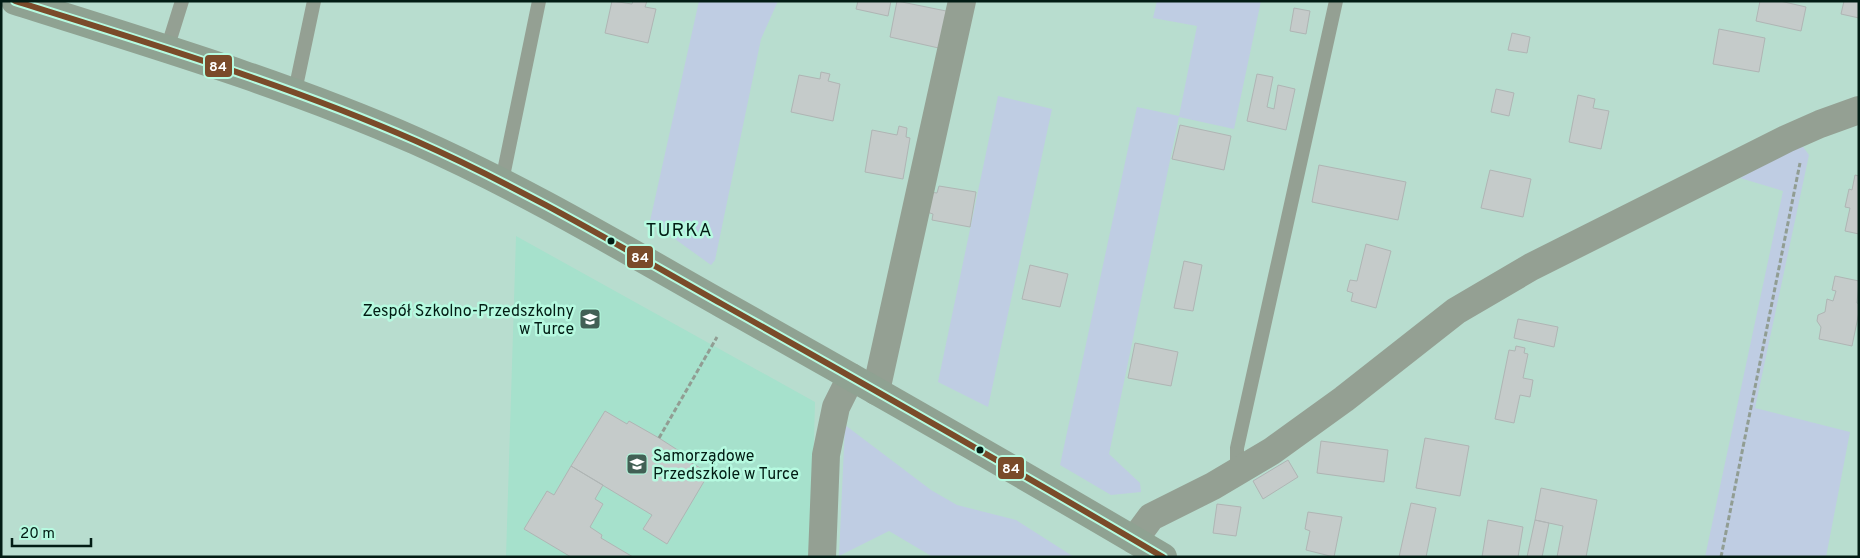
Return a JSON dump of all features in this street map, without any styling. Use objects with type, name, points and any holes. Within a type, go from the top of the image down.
[{"type":"main road","points":[[15,1],[295,91],[419,142],[502,181],[579,222],[1163,557]]},
{"type":"street","points":[[876,391],[962,1]]},
{"type":"street","points":[[1134,540],[1151,517],[1213,486],[1272,451],[1344,399],[1435,326],[1483,295],[1548,259],[1807,129],[1859,110]]},
{"type":"street","points":[[822,557],[826,455],[836,407],[851,377]]},
{"type":"lane","points":[[167,49],[182,1]]},
{"type":"lane","points":[[295,91],[314,1]]},
{"type":"lane","points":[[502,181],[539,1]]},
{"type":"lane","points":[[1237,472],[1238,448],[1336,1]]},
{"type":"path","points":[[1721,557],[1807,129]]},
{"type":"path","points":[[659,438],[717,337]]},
{"type":"shaded area","points":[[699,1],[778,1],[761,39],[715,260],[711,265],[650,221]]},
{"type":"shaded area","points":[[1157,1],[1261,1],[1234,129],[1179,117],[1109,454],[1140,483],[1141,492],[1111,495],[1060,465],[1137,107],[1179,116],[1197,26],[1153,18]]},
{"type":"shaded area","points":[[998,96],[1052,109],[988,407],[938,382]]},
{"type":"shaded area","points":[[1801,144],[1809,155],[1755,408],[1850,432],[1826,557],[1705,557],[1783,191],[1740,178]]},
{"type":"shaded area","name":"Zespół Szkolno-Przedszkolny w Turce","points":[[516,236],[815,402],[811,557],[506,557]]},
{"type":"shaded area","points":[[845,425],[931,490],[957,505],[1016,520],[1074,557],[933,557],[889,531],[839,556]]},
{"type":"building","points":[[612,1],[632,4],[633,1],[647,1],[645,7],[656,9],[648,43],[605,33]]},
{"type":"building","points":[[858,1],[891,1],[888,16],[856,9]]},
{"type":"building","points":[[897,1],[951,12],[943,49],[890,37]]},
{"type":"building","points":[[1760,1],[1780,1],[1806,7],[1801,31],[1756,21]]},
{"type":"building","points":[[1844,1],[1859,1],[1859,18],[1841,14]]},
{"type":"building","points":[[1294,8],[1310,11],[1306,34],[1290,31]]},
{"type":"building","points":[[1719,29],[1765,38],[1759,72],[1713,64]]},
{"type":"building","points":[[1512,33],[1530,37],[1527,53],[1508,50]]},
{"type":"building","points":[[821,72],[830,74],[828,81],[840,84],[833,121],[791,112],[799,75],[820,79]]},
{"type":"building","points":[[1257,74],[1273,77],[1267,107],[1274,109],[1278,85],[1295,89],[1286,130],[1247,121]]},
{"type":"building","points":[[1496,89],[1514,93],[1509,116],[1491,112]]},
{"type":"building","points":[[1578,95],[1595,99],[1593,108],[1609,111],[1601,149],[1569,142]]},
{"type":"building","points":[[1180,125],[1231,136],[1224,170],[1172,159]]},
{"type":"building","points":[[899,126],[907,128],[906,137],[910,138],[903,179],[865,172],[872,130],[897,135]]},
{"type":"building","points":[[1319,165],[1406,182],[1398,220],[1312,202]]},
{"type":"building","points":[[1490,170],[1531,179],[1523,217],[1481,208]]},
{"type":"building","points":[[1855,175],[1859,176],[1859,234],[1845,231],[1850,208],[1845,207],[1849,189],[1852,190]]},
{"type":"building","points":[[939,186],[976,192],[970,227],[932,220],[933,214],[927,212],[930,192],[937,193]]},
{"type":"building","points":[[1366,244],[1391,251],[1376,308],[1351,301],[1353,293],[1347,291],[1350,280],[1357,281]]},
{"type":"building","points":[[1184,261],[1202,265],[1193,311],[1174,308]]},
{"type":"building","points":[[1030,265],[1068,274],[1060,307],[1022,299]]},
{"type":"building","points":[[1835,276],[1859,281],[1857,303],[1859,304],[1859,312],[1852,346],[1819,339],[1821,327],[1817,321],[1818,315],[1825,312],[1827,299],[1833,301],[1836,291],[1832,290]]},
{"type":"building","points":[[1518,319],[1558,327],[1554,347],[1514,338]]},
{"type":"building","points":[[1135,343],[1178,352],[1171,386],[1128,378]]},
{"type":"building","points":[[1516,346],[1525,348],[1524,353],[1528,354],[1523,378],[1533,380],[1530,397],[1520,395],[1514,423],[1495,419],[1509,350],[1515,351]]},
{"type":"building","points":[[605,411],[627,424],[629,421],[659,438],[690,458],[688,461],[709,473],[667,544],[643,529],[652,515],[571,466]]},
{"type":"building","points":[[1425,438],[1469,446],[1460,496],[1416,488]]},
{"type":"building","points":[[1321,441],[1388,450],[1384,482],[1317,473]]},
{"type":"building","points":[[1288,460],[1298,477],[1263,499],[1253,481]]},
{"type":"building","points":[[571,466],[603,485],[595,499],[603,504],[590,527],[602,535],[601,538],[633,557],[571,557],[524,529],[547,491],[554,495]]},
{"type":"building","points":[[1541,488],[1597,500],[1586,557],[1557,557],[1563,526],[1535,520]]},
{"type":"building","points":[[1411,503],[1436,508],[1426,557],[1399,557]]},
{"type":"building","points":[[1217,504],[1241,507],[1236,536],[1213,533]]},
{"type":"building","points":[[1308,512],[1342,517],[1334,557],[1306,550],[1310,531],[1305,529]]},
{"type":"building","points":[[1488,520],[1523,527],[1518,557],[1482,557]]},
{"type":"building","points":[[1535,520],[1549,523],[1542,557],[1527,557]]},
{"type":"transit line","name":"84","points":[[15,1],[268,83],[367,120],[455,159],[533,198],[609,240],[943,429],[1163,557]]},
{"type":"place","name":"Zespół Szkolno-Przedszkolny w Turce","points":[[590,319]]},
{"type":"place","name":"Samorządowe Przedszkole w Turce","points":[[637,464]]},
{"type":"district","name":"TURKA","points":[[679,229]]}]
